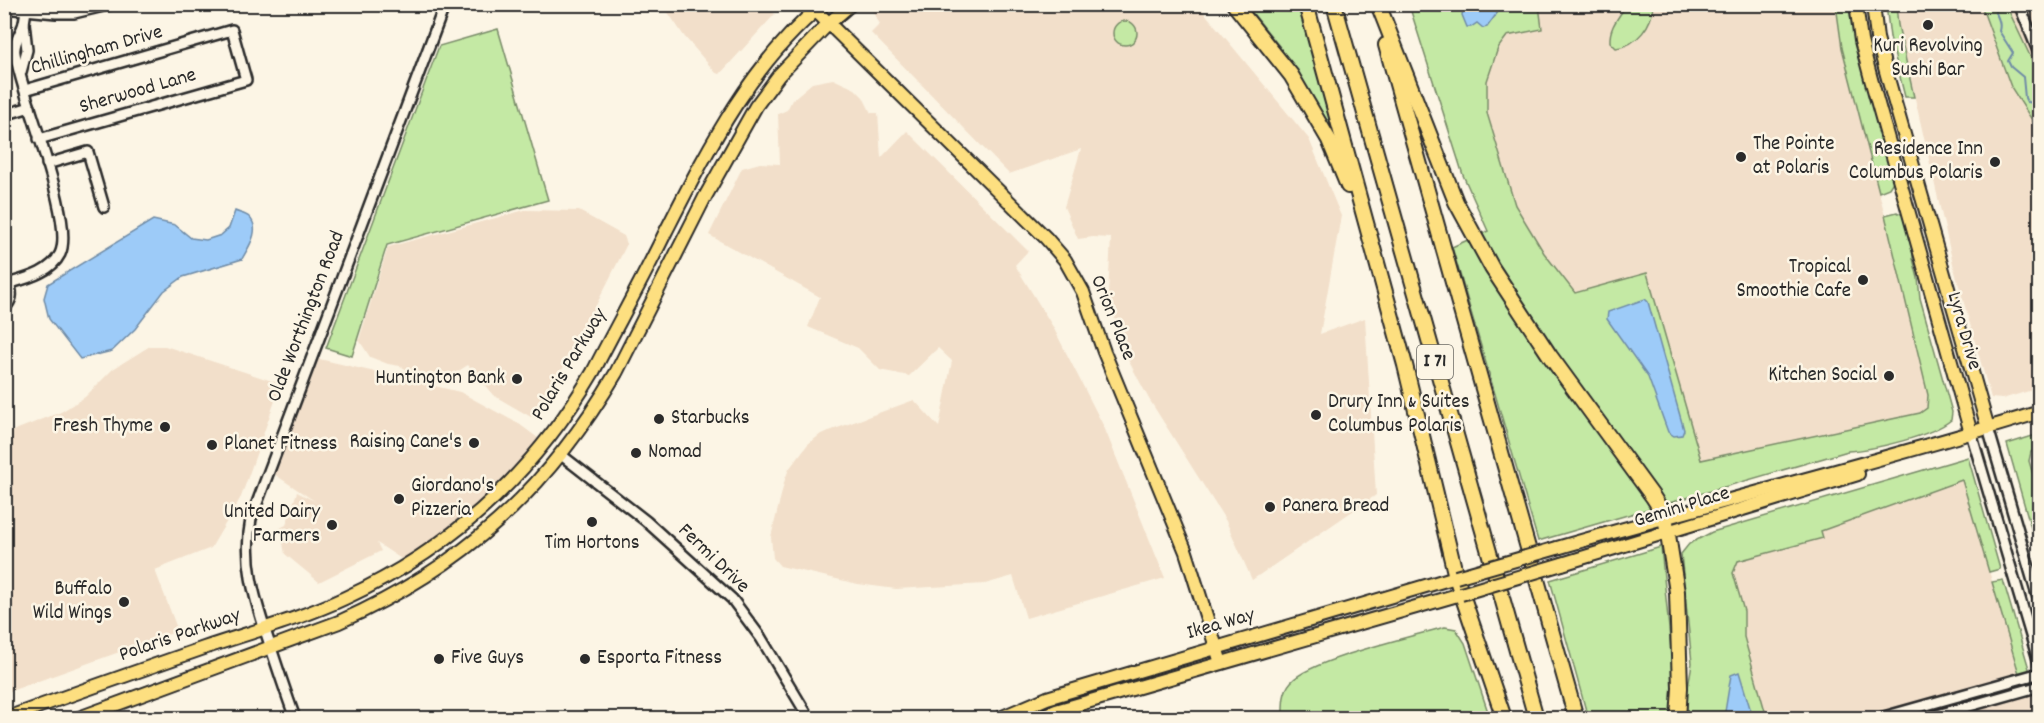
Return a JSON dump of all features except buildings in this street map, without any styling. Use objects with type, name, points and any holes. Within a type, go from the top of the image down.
[{"type":"highway","points":[[1234,4],[1291,75],[1329,140],[1370,238]]},
{"type":"highway","points":[[1306,4],[1405,365],[1456,577],[1504,718]]},
{"type":"highway","name":"I 71","points":[[1334,4],[1536,718]]},
{"type":"highway","points":[[1376,4],[1456,202],[1486,258],[1550,356],[1665,516],[1677,592],[1680,688],[1678,718]]},
{"type":"highway","name":"I 71","points":[[1376,4],[1576,718]]},
{"type":"main road","name":"Polaris Parkway","points":[[79,718],[271,648],[370,608],[434,572],[496,524],[524,497],[582,428],[616,373],[710,188],[756,106],[779,75],[828,24],[851,4]]},
{"type":"main road","name":"Lyra Drive","points":[[1856,4],[1861,41],[1871,79],[1971,434]]},
{"type":"main road","name":"Lyra Drive","points":[[1873,4],[1877,38],[1887,75],[1988,428]]},
{"type":"main road","name":"Polaris Parkway","points":[[7,718],[344,598],[409,564],[484,510],[522,471],[559,426],[593,372],[698,168],[735,105],[816,7]]},
{"type":"main road","name":"Orion Place","points":[[816,7],[828,24],[1046,238],[1065,260],[1083,292],[1104,352],[1186,552],[1221,663]]},
{"type":"main road","name":"Gemini Place","points":[[1456,577],[1665,516],[1912,452],[2040,412]]},
{"type":"main road","name":"Gemini Place","points":[[1461,594],[1877,468],[1912,452]]},
{"type":"main road","name":"Ikea Way","points":[[1000,718],[1047,698],[1456,577]]},
{"type":"main road","name":"Ikea Way","points":[[1038,718],[1461,594]]},
{"type":"street","points":[[54,4],[74,4]]},
{"type":"street","points":[[4,8],[26,7],[56,13],[74,13],[112,4]]},
{"type":"street","name":"Olde Worthington Road","points":[[295,718],[258,611],[250,578],[248,552],[251,519],[445,4]]},
{"type":"street","points":[[2019,4],[2040,56]]},
{"type":"street","points":[[4,309],[11,301],[12,294],[7,284],[38,274],[51,265],[59,255],[63,241],[63,226],[21,75],[27,50],[24,23],[26,7]]},
{"type":"street","name":"Chillingham Drive","points":[[25,90],[232,30],[246,80]]},
{"type":"street","name":"Sherwood Lane","points":[[39,139],[246,80]]},
{"type":"street","points":[[4,115],[30,107]]},
{"type":"street","points":[[47,164],[88,152],[104,207]]},
{"type":"street","name":"Lyra Drive","points":[[1988,428],[2040,605]]},
{"type":"street","name":"Lyra Drive","points":[[1971,434],[2040,666]]},
{"type":"street","name":"Fermi Drive","points":[[560,454],[646,521],[718,585],[761,638],[809,718]]},
{"type":"street","points":[[1880,718],[2040,673]]},
{"type":"street","points":[[1927,718],[2040,686]]},
{"type":"shaded area","points":[[663,5],[765,5],[775,14],[720,74],[716,73],[684,36]]},
{"type":"shaded area","points":[[880,5],[1198,5],[1309,139],[1341,216],[1320,334],[1365,318],[1376,495],[1252,580],[1226,521],[1149,399],[1125,354],[1108,295],[1111,238],[1078,239],[1064,207],[1081,149],[1009,174],[871,33],[880,24],[872,11]]},
{"type":"shaded area","points":[[1539,5],[1836,5],[1842,48],[1928,395],[1927,408],[1920,413],[1701,461],[1647,273],[1575,294],[1544,253],[1515,205],[1487,113],[1487,81],[1498,46],[1507,36],[1542,29]]},
{"type":"shaded area","points":[[1896,5],[1981,5],[2011,87],[2039,131],[2039,388],[2002,399],[1991,398],[1954,268],[1898,25]]},
{"type":"shaded area","points":[[2008,5],[2039,5],[2039,75],[2012,20]]},
{"type":"shaded area","points":[[833,79],[855,89],[863,97],[871,113],[878,113],[881,158],[907,131],[1028,251],[1015,265],[1053,327],[1104,427],[1165,578],[1026,618],[1013,576],[985,584],[896,589],[858,584],[780,566],[773,558],[771,537],[785,479],[789,469],[808,444],[821,434],[914,400],[939,427],[952,361],[938,348],[909,376],[880,370],[858,348],[808,327],[820,297],[709,235],[742,168],[760,163],[780,164],[778,114],[787,110],[792,100],[812,83]]},
{"type":"shaded area","points":[[525,210],[579,211],[624,236],[627,244],[573,351],[542,404],[531,417],[493,395],[468,365],[441,382],[418,376],[400,366],[370,357],[359,340],[388,247]]},
{"type":"shaded area","points":[[150,346],[165,346],[281,384],[241,497],[211,548],[155,570],[178,631],[5,693],[5,434],[61,412],[85,397],[113,369]]},
{"type":"shaded area","points":[[311,357],[460,392],[519,424],[546,444],[522,471],[409,564],[377,543],[381,551],[319,582],[285,554],[280,528],[286,525],[297,492],[316,502],[268,470]]},
{"type":"shaded area","points":[[1962,479],[2020,676],[2039,668],[2039,718],[1766,718],[1744,637],[1744,611],[1733,573],[1738,561],[1823,538],[1821,531]]},
{"type":"green space","points":[[1627,4],[1653,5],[1652,12],[1647,26],[1637,39],[1616,48],[1610,42],[1611,32]]},
{"type":"green space","points":[[1246,5],[1299,5],[1334,133],[1279,46]]},
{"type":"green space","points":[[1409,5],[1539,5],[1542,29],[1507,36],[1498,48],[1487,81],[1487,113],[1515,205],[1544,253],[1575,293],[1647,273],[1701,460],[1920,413],[1927,408],[1928,395],[1885,215],[1897,212],[1903,215],[1912,240],[1920,298],[1952,412],[1951,420],[1917,437],[1872,448],[1848,451],[1538,541],[1452,247],[1488,231],[1463,175]]},
{"type":"green space","points":[[1836,5],[1851,5],[1894,180],[1889,188],[1879,192],[1842,48]]},
{"type":"green space","points":[[1886,5],[1896,5],[1898,25],[1914,97],[1905,97],[1890,37]]},
{"type":"green space","points":[[1981,5],[2006,5],[2039,75],[2039,131],[2011,87]]},
{"type":"green space","points":[[1120,21],[1130,21],[1137,28],[1137,38],[1130,45],[1120,45],[1113,38],[1113,28]]},
{"type":"green space","points":[[498,29],[548,200],[387,245],[352,356],[326,348],[439,46]]},
{"type":"green space","points":[[2039,434],[2039,447],[2031,452],[2029,461],[2039,495],[2039,556],[2007,444]]},
{"type":"green space","points":[[1968,457],[2000,569],[1989,572],[1962,480],[1821,531],[1823,538],[1738,561],[1733,573],[1744,611],[1744,637],[1767,718],[1687,718],[1687,694],[1692,663],[1681,554],[1689,544],[1712,532]]},
{"type":"green space","points":[[1661,547],[1673,670],[1673,718],[1588,718],[1550,580]]},
{"type":"green space","points":[[2003,580],[2030,672],[2020,677],[1992,582]]},
{"type":"green space","points":[[1445,627],[1456,629],[1465,643],[1490,718],[1283,718],[1286,690],[1291,682],[1302,674],[1340,657]]},
{"type":"water","points":[[1464,4],[1503,5],[1487,27],[1483,28],[1477,23],[1467,27],[1462,15]]},
{"type":"water","points":[[235,211],[249,217],[254,227],[253,238],[242,259],[183,277],[164,291],[135,329],[112,351],[80,359],[49,319],[44,298],[48,284],[153,220],[175,225],[191,238],[206,240],[221,235],[229,228]]},
{"type":"water","points":[[1645,299],[1648,302],[1684,430],[1682,435],[1674,436],[1668,432],[1648,377],[1607,319],[1608,312]]},
{"type":"water","points":[[1739,672],[1753,718],[1724,718],[1731,675]]},
{"type":"waterway","points":[[1993,4],[1999,21],[1999,31],[2013,53],[2008,61],[2011,67],[2023,77],[2027,102],[2035,103],[2040,110]]},
{"type":"place","name":"Kuri Revolving Sushi Bar","points":[[1928,25]]},
{"type":"place","name":"The Pointe at Polaris","points":[[1741,157]]},
{"type":"place","name":"Residence Inn Columbus Polaris","points":[[1995,162]]},
{"type":"place","name":"Tropical Smoothie Cafe","points":[[1863,280]]},
{"type":"place","name":"Kitchen Social","points":[[1889,376]]},
{"type":"place","name":"Huntington Bank","points":[[517,379]]},
{"type":"place","name":"Drury Inn & Suites Columbus Polaris","points":[[1316,415]]},
{"type":"place","name":"Starbucks","points":[[659,419]]},
{"type":"place","name":"Fresh Thyme","points":[[165,427]]},
{"type":"place","name":"Raising Cane's","points":[[474,443]]},
{"type":"place","name":"Planet Fitness","points":[[212,445]]},
{"type":"place","name":"Nomad","points":[[636,453]]},
{"type":"place","name":"Giordano's Pizzeria","points":[[399,499]]},
{"type":"place","name":"Panera Bread","points":[[1270,507]]},
{"type":"place","name":"Tim Hortons","points":[[592,522]]},
{"type":"place","name":"United Dairy Farmers","points":[[332,525]]},
{"type":"place","name":"Buffalo Wild Wings","points":[[124,602]]},
{"type":"place","name":"Five Guys","points":[[439,659]]},
{"type":"place","name":"Esporta Fitness","points":[[585,659]]}]
